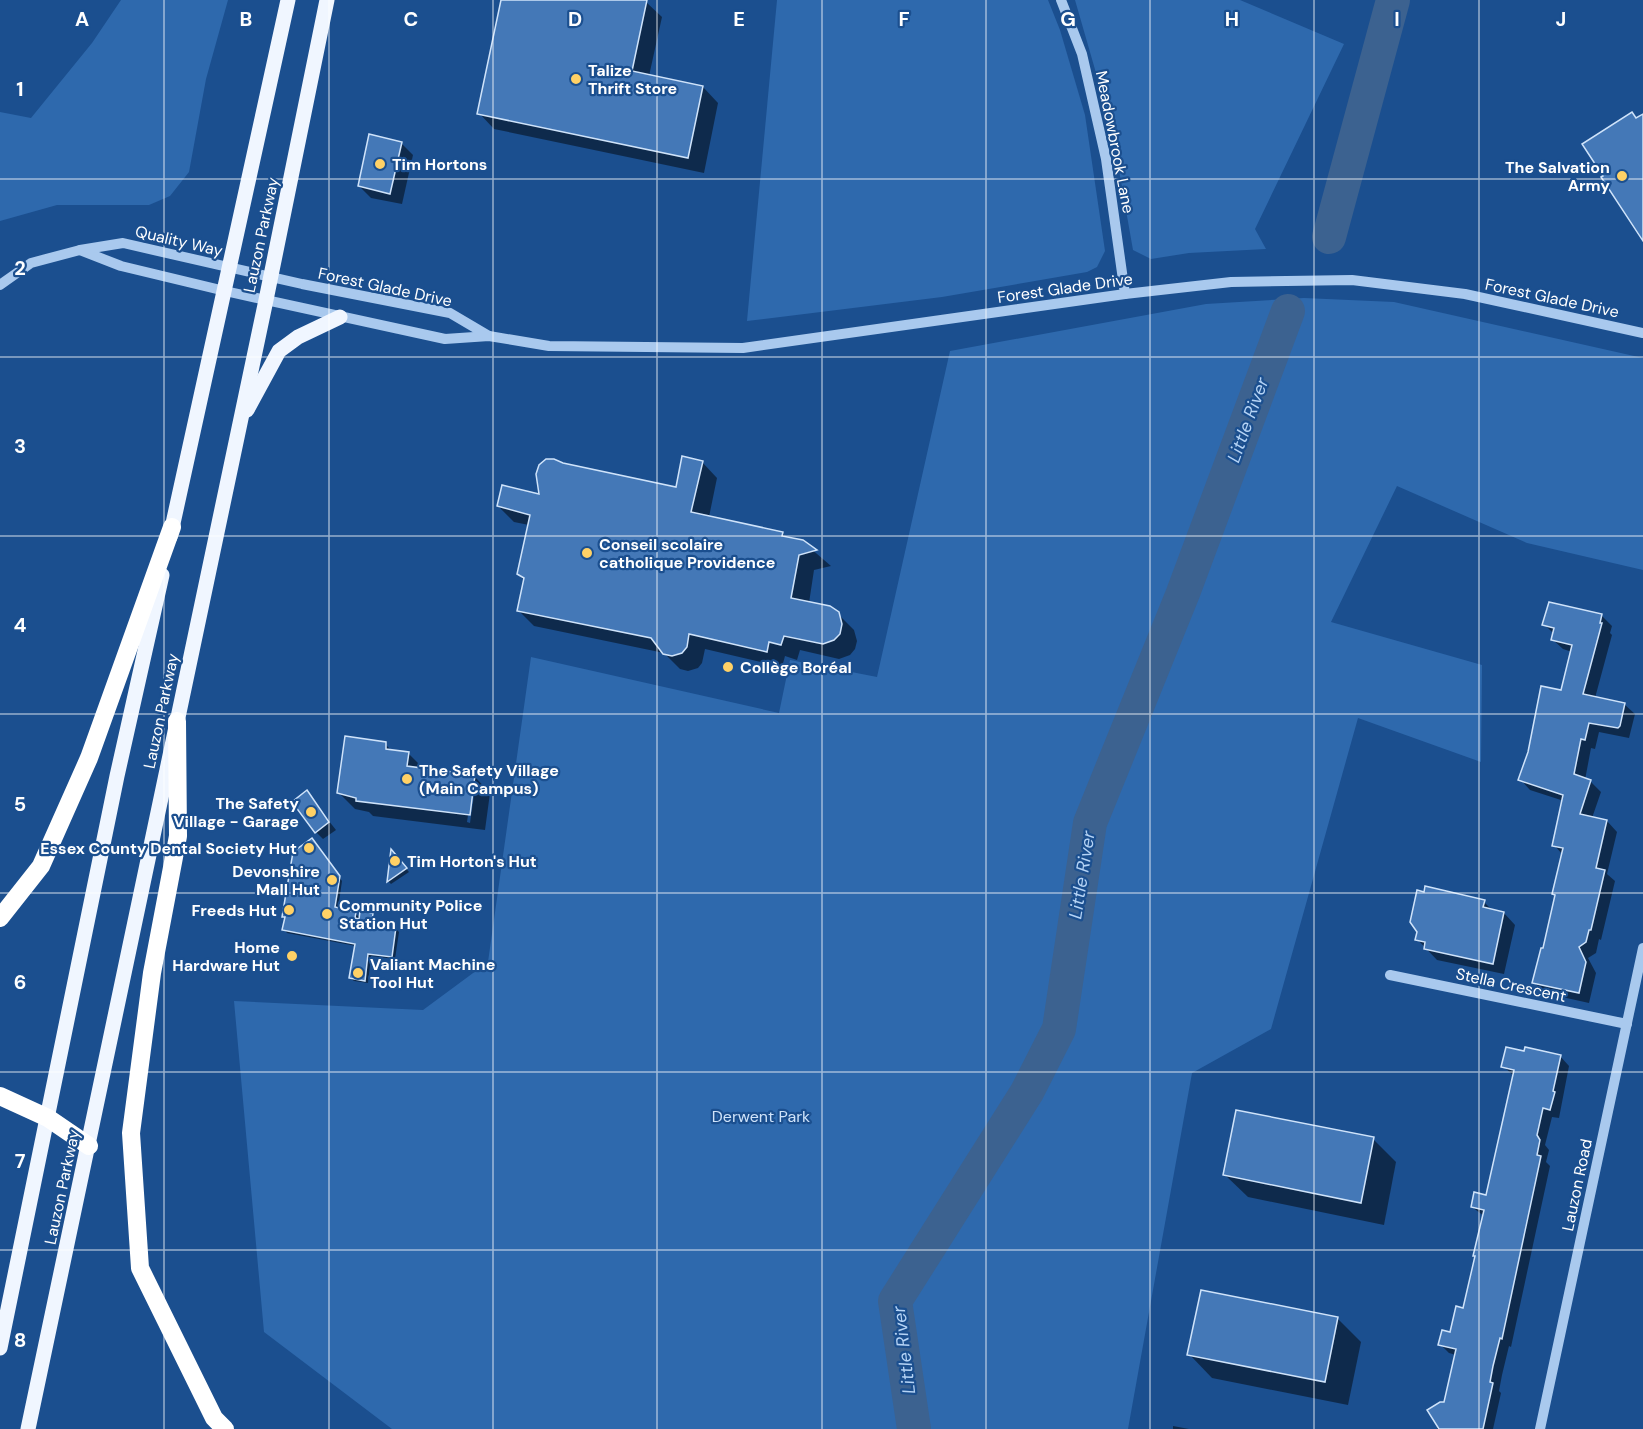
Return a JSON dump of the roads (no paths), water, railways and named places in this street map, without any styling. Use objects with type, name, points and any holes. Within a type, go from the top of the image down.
[{"type":"highway","points":[[0,918],[40,866],[89,758],[172,527]]},
{"type":"highway","points":[[177,721],[178,836],[152,973],[131,1132],[140,1268],[214,1418],[225,1429]]},
{"type":"highway","points":[[0,1096],[48,1118],[89,1146]]},
{"type":"main road","name":"Lauzon Parkway","points":[[0,1347],[117,776],[288,0]]},
{"type":"main road","name":"Lauzon Parkway","points":[[28,1429],[271,277],[327,0]]},
{"type":"main road","points":[[239,426],[279,351],[298,337],[340,317]]},
{"type":"street","name":"Meadowbrook Lane","points":[[1061,0],[1082,54],[1106,159],[1125,294]]},
{"type":"street","name":"Quality Way","points":[[0,285],[31,263],[80,250],[123,243],[271,277]]},
{"type":"street","points":[[80,250],[121,266],[266,300]]},
{"type":"street","name":"Forest Glade Drive","points":[[271,277],[450,313],[489,336]]},
{"type":"street","name":"Forest Glade Drive","points":[[266,300],[445,339],[489,336],[549,346],[743,348],[1125,294],[1231,282],[1352,280],[1465,294],[1643,333]]},
{"type":"street","name":"Lauzon Road","points":[[1540,1429],[1643,948]]},
{"type":"street","name":"Stella Crescent","points":[[1390,975],[1627,1024]]},
{"type":"waterway","name":"Little River","points":[[1329,237],[1393,0]]},
{"type":"waterway","name":"Little River","points":[[914,1429],[895,1301],[1027,1092],[1059,1029],[1090,823],[1183,593],[1288,311]]},
{"type":"place","name":"Talize Thrift Store","points":[[576,79]]},
{"type":"place","name":"Tim Hortons","points":[[380,164]]},
{"type":"place","name":"The Salvation Army","points":[[1622,176]]},
{"type":"place","name":"Conseil scolaire catholique Providence","points":[[587,553]]},
{"type":"place","name":"Collège Boréal","points":[[728,667]]},
{"type":"place","name":"The Safety Village (Main Campus)","points":[[407,779]]},
{"type":"place","name":"The Safety Village - Garage","points":[[311,812]]},
{"type":"place","name":"Essex County Dental Society Hut","points":[[309,848]]},
{"type":"place","name":"Tim Horton's Hut","points":[[395,861]]},
{"type":"place","name":"Devonshire Mall Hut","points":[[332,880]]},
{"type":"place","name":"Freeds Hut","points":[[289,910]]},
{"type":"place","name":"Community Police Station Hut","points":[[327,914]]},
{"type":"place","name":"Home Hardware Hut","points":[[292,956]]},
{"type":"place","name":"Valiant Machine Tool Hut","points":[[358,973]]},
{"type":"park label","name":"Derwent Park","points":[[761,1116]]}]
